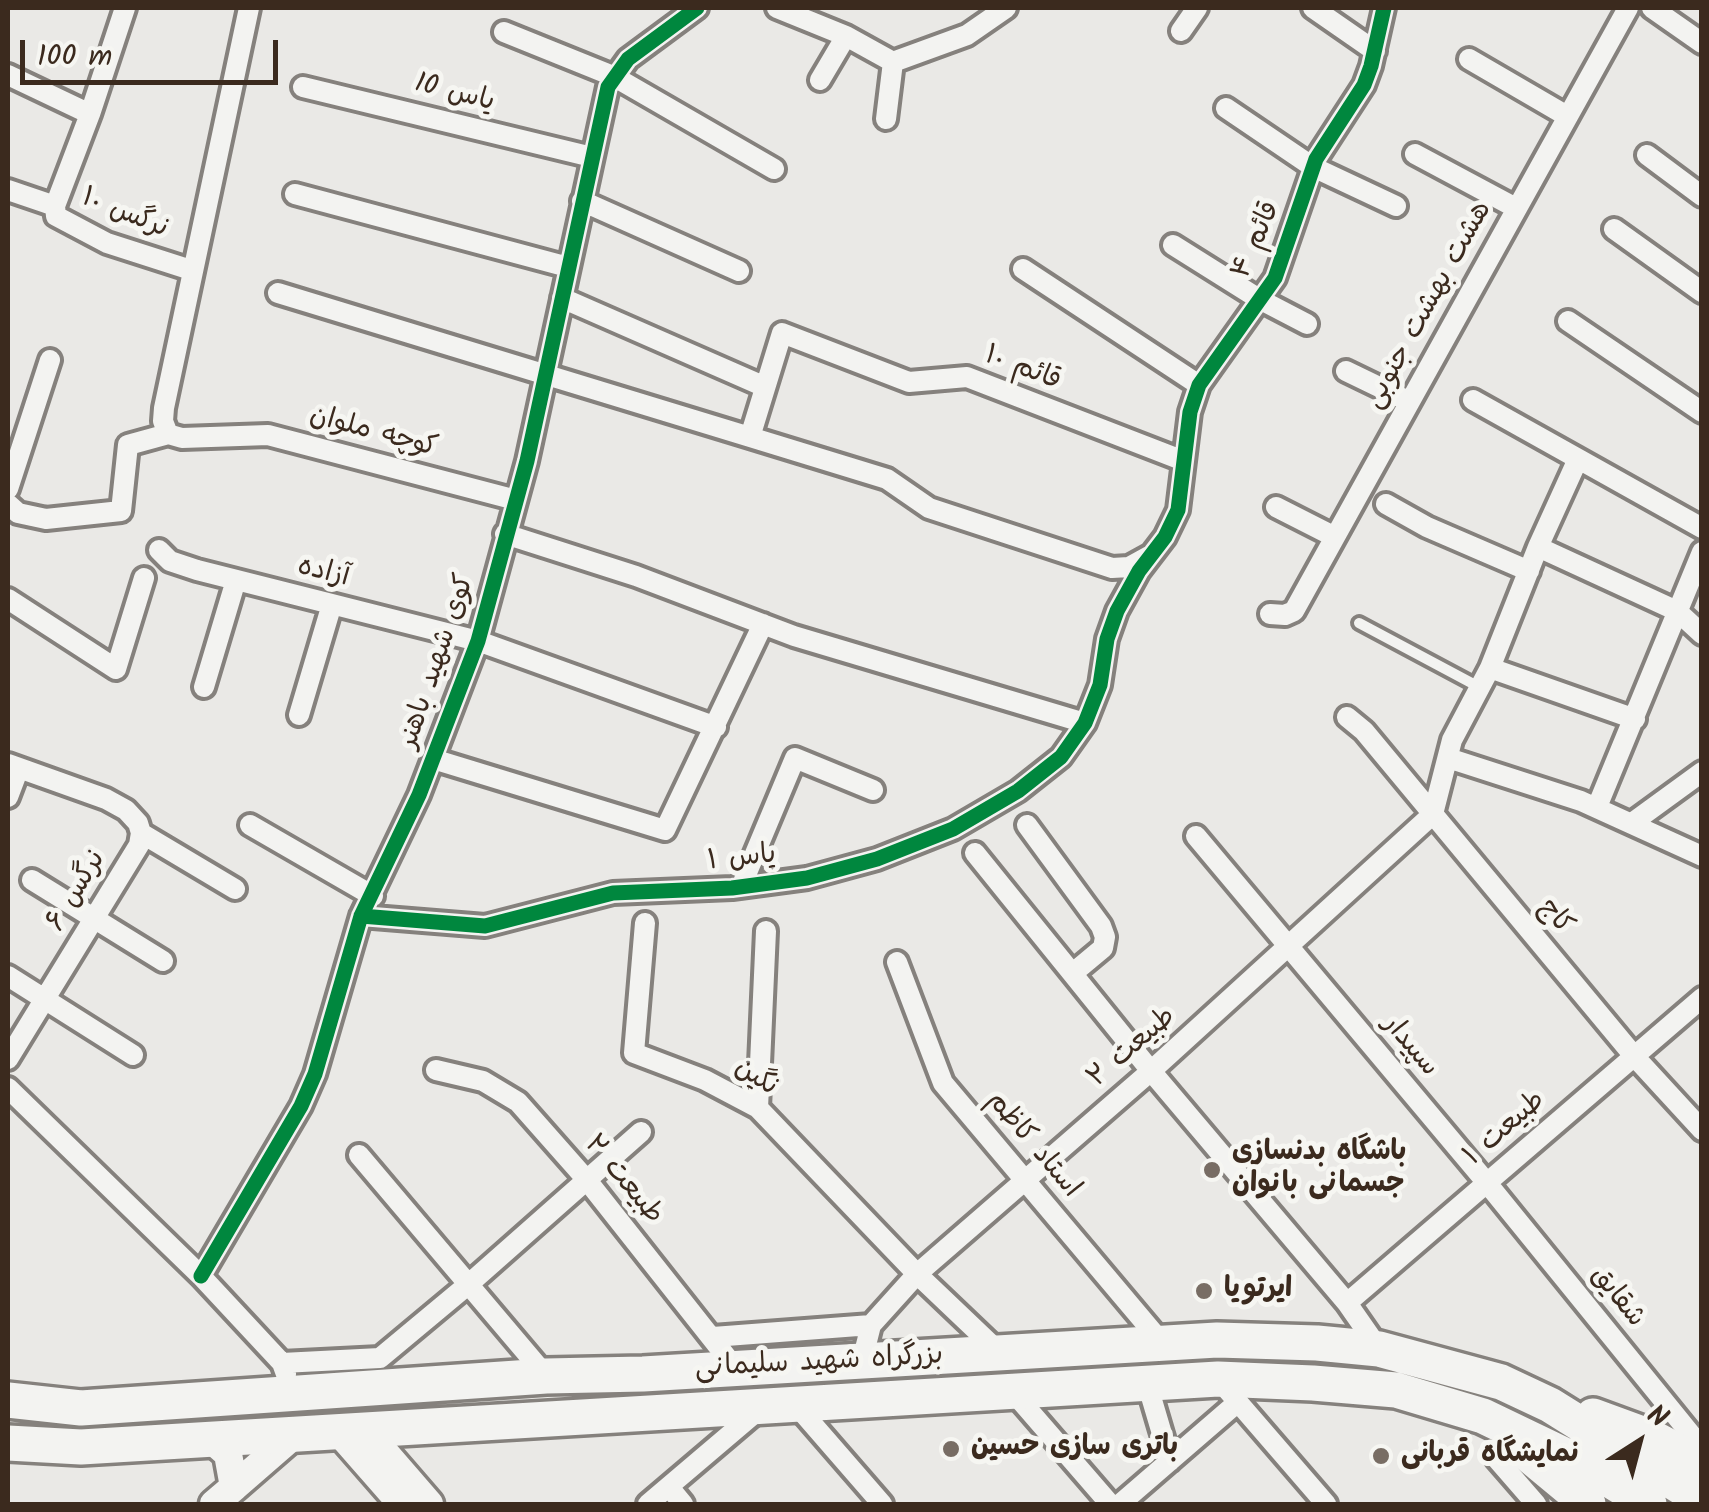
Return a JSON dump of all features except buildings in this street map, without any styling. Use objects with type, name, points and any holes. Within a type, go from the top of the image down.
[{"type":"highway","name":"بزرگراه شهید سلیمانی","points":[[8,1400],[81,1408],[288,1379],[736,1369],[1217,1340],[1379,1349],[1500,1382],[1550,1405],[1599,1455]]},
{"type":"highway","name":"بزرگراه شهید سلیمانی","points":[[8,1444],[81,1447],[1146,1384],[1228,1391],[1396,1390],[1599,1455]]},
{"type":"highway","points":[[1550,1405],[1604,1418],[1702,1464]]},
{"type":"highway","points":[[1483,1416],[1588,1504]]},
{"type":"highway","points":[[1599,1455],[1702,1500]]},
{"type":"highway","points":[[1599,1455],[1649,1504]]},
{"type":"main road","points":[[352,1431],[402,1494],[429,1504]]},
{"type":"main road","points":[[224,1496],[295,1434]]},
{"type":"main road","points":[[211,1440],[228,1454],[224,1496]]},
{"type":"street","name":"نرگس ۱۰","points":[[124,8],[90,114],[54,206],[56,216],[107,243],[191,270]]},
{"type":"street","points":[[8,504],[18,513],[46,520],[121,511],[128,444],[168,434],[164,408],[249,8]]},
{"type":"street","name":"کوی شهید باهنر","points":[[201,1276],[301,1106],[315,1074],[361,916],[433,758],[478,642],[546,374],[604,98],[614,76],[628,59],[697,8]]},
{"type":"street","points":[[778,8],[846,36],[893,62],[967,35],[1006,8]]},
{"type":"street","points":[[1181,30],[1197,8]]},
{"type":"street","points":[[1313,8],[1375,51]]},
{"type":"street","name":"قائم ۴","points":[[1152,554],[1178,510],[1190,412],[1199,386],[1282,261],[1314,167],[1364,85],[1384,8]]},
{"type":"street","name":"هشت بهشت جنوبی","points":[[1270,614],[1294,611],[1628,8]]},
{"type":"street","points":[[1652,8],[1702,43]]},
{"type":"street","points":[[504,32],[614,76],[774,169]]},
{"type":"street","points":[[820,80],[846,36]]},
{"type":"street","points":[[1468,59],[1567,116]]},
{"type":"street","points":[[886,119],[893,62]]},
{"type":"street","points":[[8,75],[90,114]]},
{"type":"street","name":"یاس 10","points":[[303,86],[592,157]]},
{"type":"street","points":[[1226,108],[1314,167],[1396,206]]},
{"type":"street","points":[[1415,154],[1516,208]]},
{"type":"street","points":[[1647,155],[1702,196]]},
{"type":"street","points":[[8,190],[54,206]]},
{"type":"street","points":[[295,194],[568,268]]},
{"type":"street","points":[[582,201],[739,271]]},
{"type":"street","points":[[1614,228],[1702,292]]},
{"type":"street","points":[[1174,245],[1259,299],[1308,324]]},
{"type":"street","points":[[1022,269],[1199,386]]},
{"type":"street","points":[[278,293],[887,480],[929,508],[1112,568],[1129,566],[1152,554]]},
{"type":"street","points":[[562,298],[763,386],[750,437]]},
{"type":"street","points":[[1568,321],[1702,412]]},
{"type":"street","name":"قائم ۱۰","points":[[763,386],[782,333],[908,382],[967,376],[1184,461]]},
{"type":"street","points":[[8,489],[50,360]]},
{"type":"street","points":[[1346,371],[1408,400]]},
{"type":"street","points":[[1473,400],[1702,528]]},
{"type":"street","name":"کوچه ملوان","points":[[168,434],[182,438],[268,435],[516,500]]},
{"type":"street","points":[[1433,814],[1452,740],[1490,668],[1578,459]]},
{"type":"street","points":[[1386,504],[1426,527],[1528,571]]},
{"type":"street","points":[[1276,507],[1335,537]]},
{"type":"street","points":[[506,534],[636,576],[763,624],[1086,723]]},
{"type":"street","points":[[1538,547],[1677,611],[1702,634]]},
{"type":"street","name":"آزاده","points":[[159,550],[170,561],[478,642],[716,727]]},
{"type":"street","points":[[1597,808],[1702,552]]},
{"type":"street","name":"یاس ۱","points":[[361,916],[485,926],[612,893],[741,887],[824,874],[953,829],[1018,791],[1061,758],[1086,723],[1118,611],[1152,554]]},
{"type":"street","points":[[8,599],[116,669],[144,578]]},
{"type":"street","points":[[204,687],[236,580]]},
{"type":"street","points":[[299,714],[332,604]]},
{"type":"street","points":[[433,758],[665,830],[763,624]]},
{"type":"street","points":[[1490,668],[1635,719]]},
{"type":"street","name":"کاج","points":[[1346,717],[1364,732],[1634,1056],[1702,1130]]},
{"type":"street","points":[[741,887],[795,758],[873,790]]},
{"type":"street","points":[[1448,758],[1597,808],[1702,856]]},
{"type":"street","points":[[8,797],[13,766]]},
{"type":"street","name":"نرگس ۶","points":[[8,1059],[138,845],[141,834],[138,823],[126,810],[106,799],[13,766]]},
{"type":"street","points":[[1632,824],[1702,772]]},
{"type":"street","name":"طبیعت ۲","points":[[871,1326],[917,1274],[1150,1071],[1433,814]]},
{"type":"street","points":[[1027,824],[1105,937],[1104,948],[1073,973]]},
{"type":"street","points":[[250,825],[373,896]]},
{"type":"street","points":[[141,834],[235,888]]},
{"type":"street","name":"سپیدار","points":[[1196,836],[1487,1183]]},
{"type":"street","points":[[975,853],[1150,1071],[1347,1303],[1379,1349]]},
{"type":"street","points":[[32,880],[163,961]]},
{"type":"street","name":"نگین","points":[[645,923],[634,1053],[705,1080],[758,1108],[917,1274],[1000,1353]]},
{"type":"street","points":[[758,1108],[766,931]]},
{"type":"street","name":"استاد کاظم","points":[[897,962],[943,1083],[1162,1343]]},
{"type":"street","points":[[8,976],[133,1055]]},
{"type":"street","name":"طبیعت ۱","points":[[1347,1303],[1702,998]]},
{"type":"street","name":"طبیعت ٣","points":[[436,1070],[484,1082],[518,1102],[586,1179],[736,1369]]},
{"type":"street","points":[[8,1088],[201,1276],[288,1379],[380,1358],[641,1132]]},
{"type":"street","points":[[359,1154],[546,1376]]},
{"type":"street","name":"شقایق","points":[[1487,1183],[1702,1448]]},
{"type":"street","points":[[713,1337],[871,1326],[862,1361]]},
{"type":"street","points":[[1146,1384],[1170,1461]]},
{"type":"street","points":[[1120,1504],[1170,1461],[1228,1391],[1326,1504]]},
{"type":"street","points":[[1013,1392],[1110,1504]]},
{"type":"street","points":[[648,1504],[779,1406],[882,1504]]},
{"type":"street","points":[[1496,1458],[1536,1504]]},
{"type":"street","points":[[669,1487],[684,1504]]},
{"type":"lane","points":[[1359,623],[1480,687]]},
{"type":"cycle path","points":[[201,1276],[301,1106],[315,1074],[361,916],[419,795],[478,641],[527,461],[608,87],[628,59],[697,8]]},
{"type":"cycle path","points":[[361,916],[485,926],[613,893],[732,888],[807,878],[877,859],[953,829],[1018,791],[1061,757],[1085,723],[1100,685],[1107,639],[1117,611],[1178,510],[1190,412],[1199,385],[1275,278],[1316,159],[1364,85],[1384,8]]},
{"type":"place","name":"باشگاه بدنسازی جسمانی بانوان","points":[[1212,1170]]},
{"type":"place","name":"ایرتویا","points":[[1204,1291]]},
{"type":"place","name":"باتری سازی حسین","points":[[951,1449]]},
{"type":"place","name":"نمایشگاه قربانی","points":[[1381,1456]]}]
